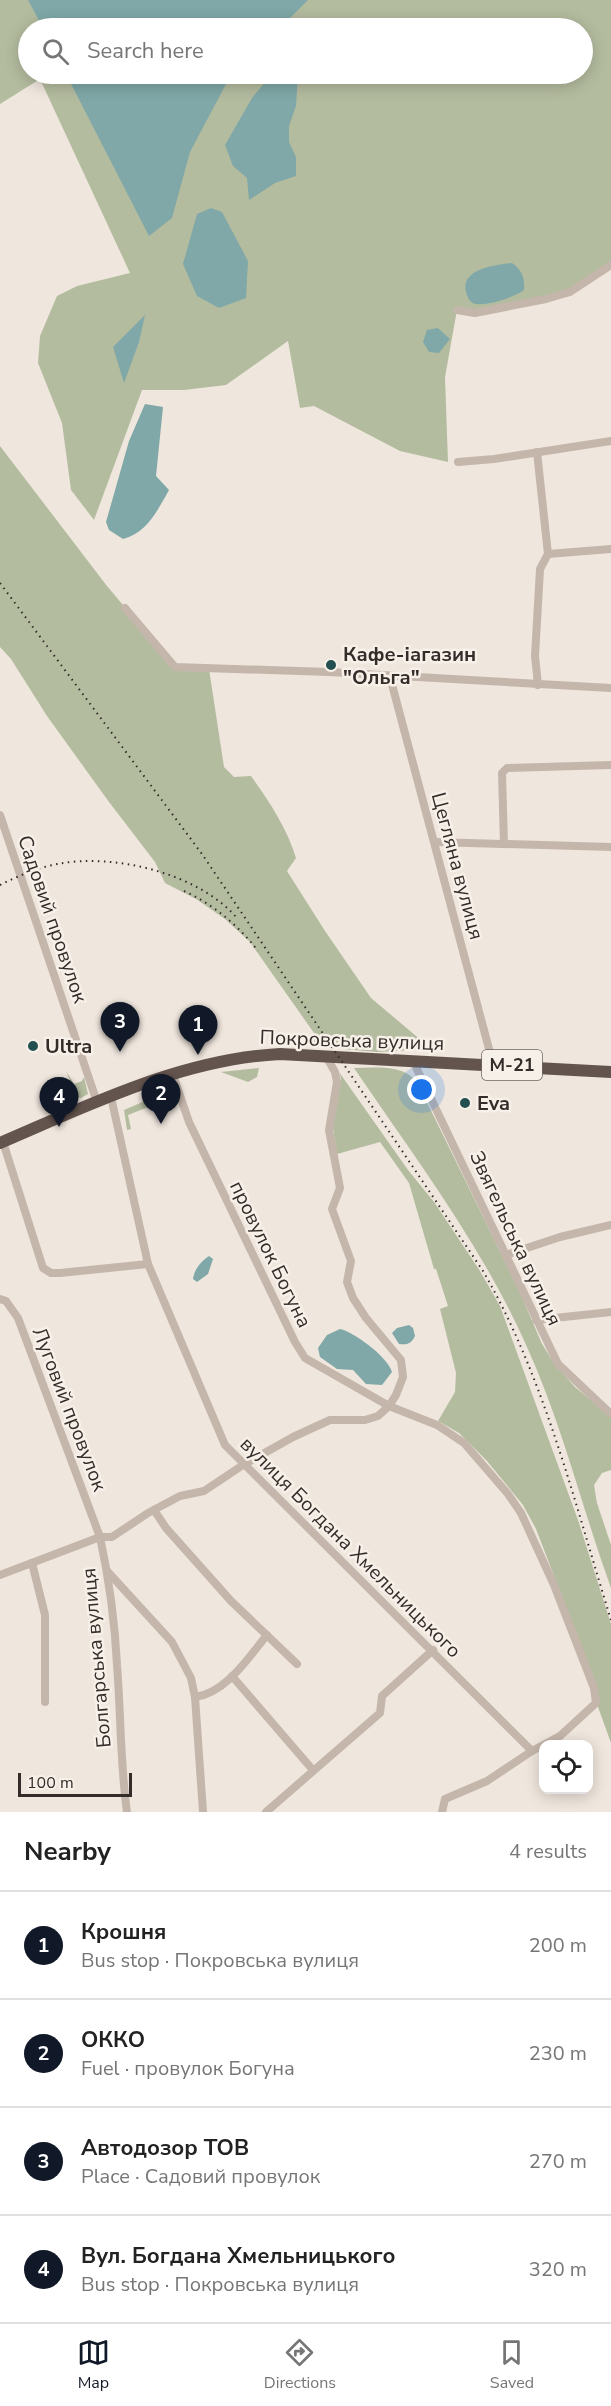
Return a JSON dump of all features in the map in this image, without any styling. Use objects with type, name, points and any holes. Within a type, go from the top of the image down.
[{"type":"highway","name":"Покровська вулиця","points":[[2,1142],[97,1102],[173,1075],[221,1061],[250,1056],[280,1054],[611,1071]]},
{"type":"street","points":[[457,310],[475,313],[570,292],[611,265]]},
{"type":"street","points":[[458,462],[611,441]]},
{"type":"street","points":[[537,452],[548,554],[540,569],[535,656],[538,685]]},
{"type":"street","points":[[548,554],[611,549]]},
{"type":"street","points":[[125,608],[175,668],[329,672],[611,688]]},
{"type":"street","name":"Цегляна вулиця","points":[[390,677],[493,1064]]},
{"type":"street","points":[[504,844],[502,773],[507,768],[611,765]]},
{"type":"street","name":"Садовий провулок","points":[[0,815],[97,1102]]},
{"type":"street","points":[[435,842],[611,847]]},
{"type":"street","points":[[0,1575],[100,1538],[112,1537],[180,1496],[204,1491],[243,1465],[293,1437],[330,1420],[365,1420],[378,1416],[389,1406],[403,1377],[401,1360],[378,1334],[353,1298],[347,1282],[351,1261],[332,1209],[340,1188],[329,1130],[337,1082],[335,1072],[327,1058]]},
{"type":"street","name":"Звягельська вулиця","points":[[413,1061],[558,1364],[611,1414]]},
{"type":"street","name":"провулок Богуна","points":[[173,1075],[189,1122],[283,1318],[305,1358],[389,1406],[437,1425],[464,1443],[521,1513],[554,1585],[590,1678],[596,1703],[560,1736],[532,1750]]},
{"type":"street","name":"вулиця Богдана Хмельницького","points":[[111,1097],[148,1264],[225,1445],[532,1750]]},
{"type":"street","points":[[2,1142],[43,1268],[51,1273],[60,1273],[148,1264]]},
{"type":"street","points":[[506,1255],[560,1237],[611,1225]]},
{"type":"street","name":"Луговий провулок","points":[[0,1299],[6,1301],[18,1318],[100,1538]]},
{"type":"street","points":[[536,1320],[611,1312]]},
{"type":"street","points":[[154,1510],[166,1528],[231,1601],[297,1664]]},
{"type":"street","name":"Болгарська вулиця","points":[[100,1538],[107,1571],[117,1664],[122,1778],[127,1812]]},
{"type":"street","points":[[32,1563],[45,1615],[45,1702]]},
{"type":"street","points":[[107,1571],[172,1642],[191,1678],[195,1697],[202,1812]]},
{"type":"street","points":[[195,1697],[212,1692],[232,1676],[267,1635]]},
{"type":"street","points":[[266,1812],[312,1769],[380,1713],[382,1696],[432,1650]]},
{"type":"street","points":[[232,1676],[312,1769]]},
{"type":"street","points":[[442,1812],[446,1799],[487,1781],[532,1750]]},
{"type":"green space","points":[[0,0],[611,0],[611,265],[570,292],[475,313],[457,310],[445,377],[448,462],[400,451],[314,406],[300,408],[288,341],[226,385],[184,390],[142,390],[94,520],[71,490],[62,423],[38,363],[40,336],[57,296],[77,286],[130,273],[42,84],[593,84],[593,18],[18,18],[18,84],[32,84],[0,104]]},
{"type":"green space","points":[[0,446],[107,586],[175,667],[209,669],[224,767],[234,777],[251,776],[271,805],[283,825],[296,858],[287,871],[371,998],[422,1041],[434,1042],[435,1049],[377,1052],[309,1046],[314,1042],[314,1033],[250,942],[225,919],[196,899],[165,883],[155,862],[47,716],[11,659],[0,647]]},
{"type":"green space","points":[[259,1068],[257,1077],[248,1082],[221,1072]]},
{"type":"green space","points":[[354,1068],[396,1070],[411,1076],[417,1082],[519,1290],[542,1344],[556,1366],[575,1387],[611,1417],[611,1470],[602,1473],[594,1485],[597,1503],[611,1545],[611,1588],[551,1406],[509,1310],[447,1204]]},
{"type":"green space","points":[[66,1071],[74,1084],[82,1081],[84,1077],[88,1094],[81,1098],[73,1096],[48,1107],[50,1102],[60,1097],[64,1083],[70,1081]]},
{"type":"green space","points":[[339,1072],[408,1170],[434,1202],[480,1271],[500,1306],[578,1520],[611,1624],[611,1743],[598,1707],[588,1664],[536,1529],[523,1505],[487,1461],[459,1433],[438,1421],[455,1392],[456,1373],[440,1309],[448,1306],[436,1269],[434,1269],[409,1183],[380,1142],[337,1154],[332,1122],[341,1078]]},
{"type":"green space","points":[[166,1092],[172,1095],[174,1105],[161,1102],[128,1115],[131,1129],[127,1130],[124,1110]]},
{"type":"water","points":[[28,0],[308,0],[290,18],[38,18]]},
{"type":"water","points":[[71,84],[226,84],[190,152],[172,218],[149,236]]},
{"type":"water","points":[[264,84],[297,84],[296,106],[289,126],[289,142],[296,157],[296,176],[275,183],[249,200],[247,178],[233,166],[225,145],[252,98]]},
{"type":"water","points":[[211,208],[222,212],[248,261],[246,298],[219,308],[197,296],[183,264],[197,214]]},
{"type":"water","points":[[512,263],[522,275],[524,290],[494,302],[474,304],[471,302],[465,286],[472,274],[488,267]]},
{"type":"water","points":[[145,315],[139,342],[124,383],[113,347]]},
{"type":"water","points":[[438,328],[450,339],[439,353],[429,352],[423,342],[427,330]]},
{"type":"water","points":[[145,404],[163,407],[156,476],[169,490],[156,513],[145,526],[139,532],[123,539],[109,530],[106,522],[129,441]]},
{"type":"water","points":[[209,1256],[213,1259],[208,1274],[197,1282],[193,1279],[195,1272]]},
{"type":"water","points":[[409,1325],[413,1328],[415,1336],[409,1343],[399,1344],[392,1333],[397,1328]]},
{"type":"water","points":[[340,1329],[370,1346],[384,1359],[392,1372],[382,1385],[366,1384],[353,1370],[337,1369],[320,1357],[318,1348],[327,1335]]},
{"type":"railway","points":[[0,583],[202,854],[483,1271],[505,1311],[541,1397],[571,1486],[611,1620]]},
{"type":"railway","points":[[0,885],[57,864],[80,861],[129,864],[178,878],[220,902],[237,918]]},
{"type":"railway","points":[[184,891],[225,916],[258,951]]},
{"type":"place","name":"Кафе-іагазин \"Ольга\"","points":[[331,665]]},
{"type":"place","name":"Ultra","points":[[33,1046]]},
{"type":"place","name":"Автодозор ТОВ","points":[[120,1052]]},
{"type":"place","name":"Крошня","points":[[198,1055]]},
{"type":"place","name":"Eva","points":[[465,1103]]},
{"type":"place","name":"ОККО","points":[[161,1124]]},
{"type":"place","name":"Вул. Богдана Хмельницького","points":[[59,1127]]}]
